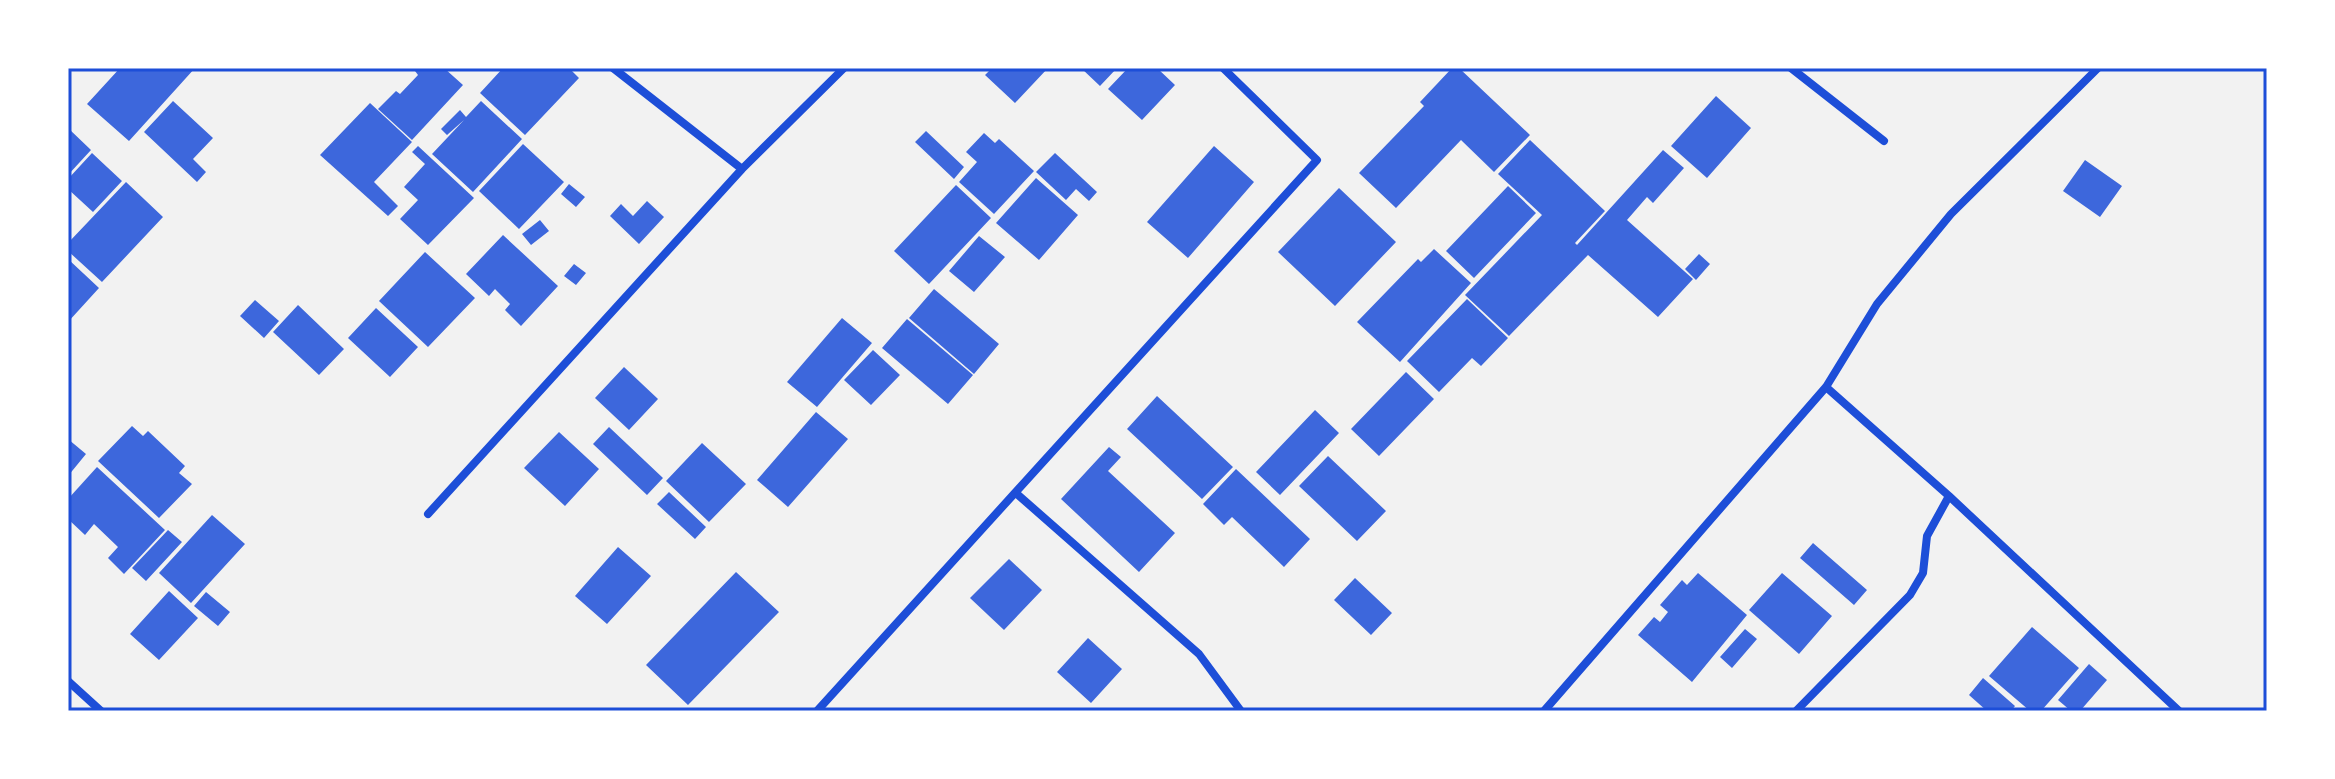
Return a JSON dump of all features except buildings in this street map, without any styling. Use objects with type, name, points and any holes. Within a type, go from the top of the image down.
[{"type":"street","points":[[613,68],[742,169]]},
{"type":"street","points":[[428,514],[742,169],[844,68]]},
{"type":"street","points":[[817,711],[1317,160],[1223,68]]},
{"type":"street","points":[[1791,68],[1884,141]]},
{"type":"street","points":[[1544,711],[1826,387],[1877,304],[1951,214],[2098,68]]},
{"type":"street","points":[[1826,387],[1949,496],[2179,711]]},
{"type":"street","points":[[1017,494],[1199,654],[1241,711]]},
{"type":"street","points":[[1796,711],[1910,595],[1923,573],[1927,536],[1949,496]]},
{"type":"street","points":[[68,681],[101,711]]}]
